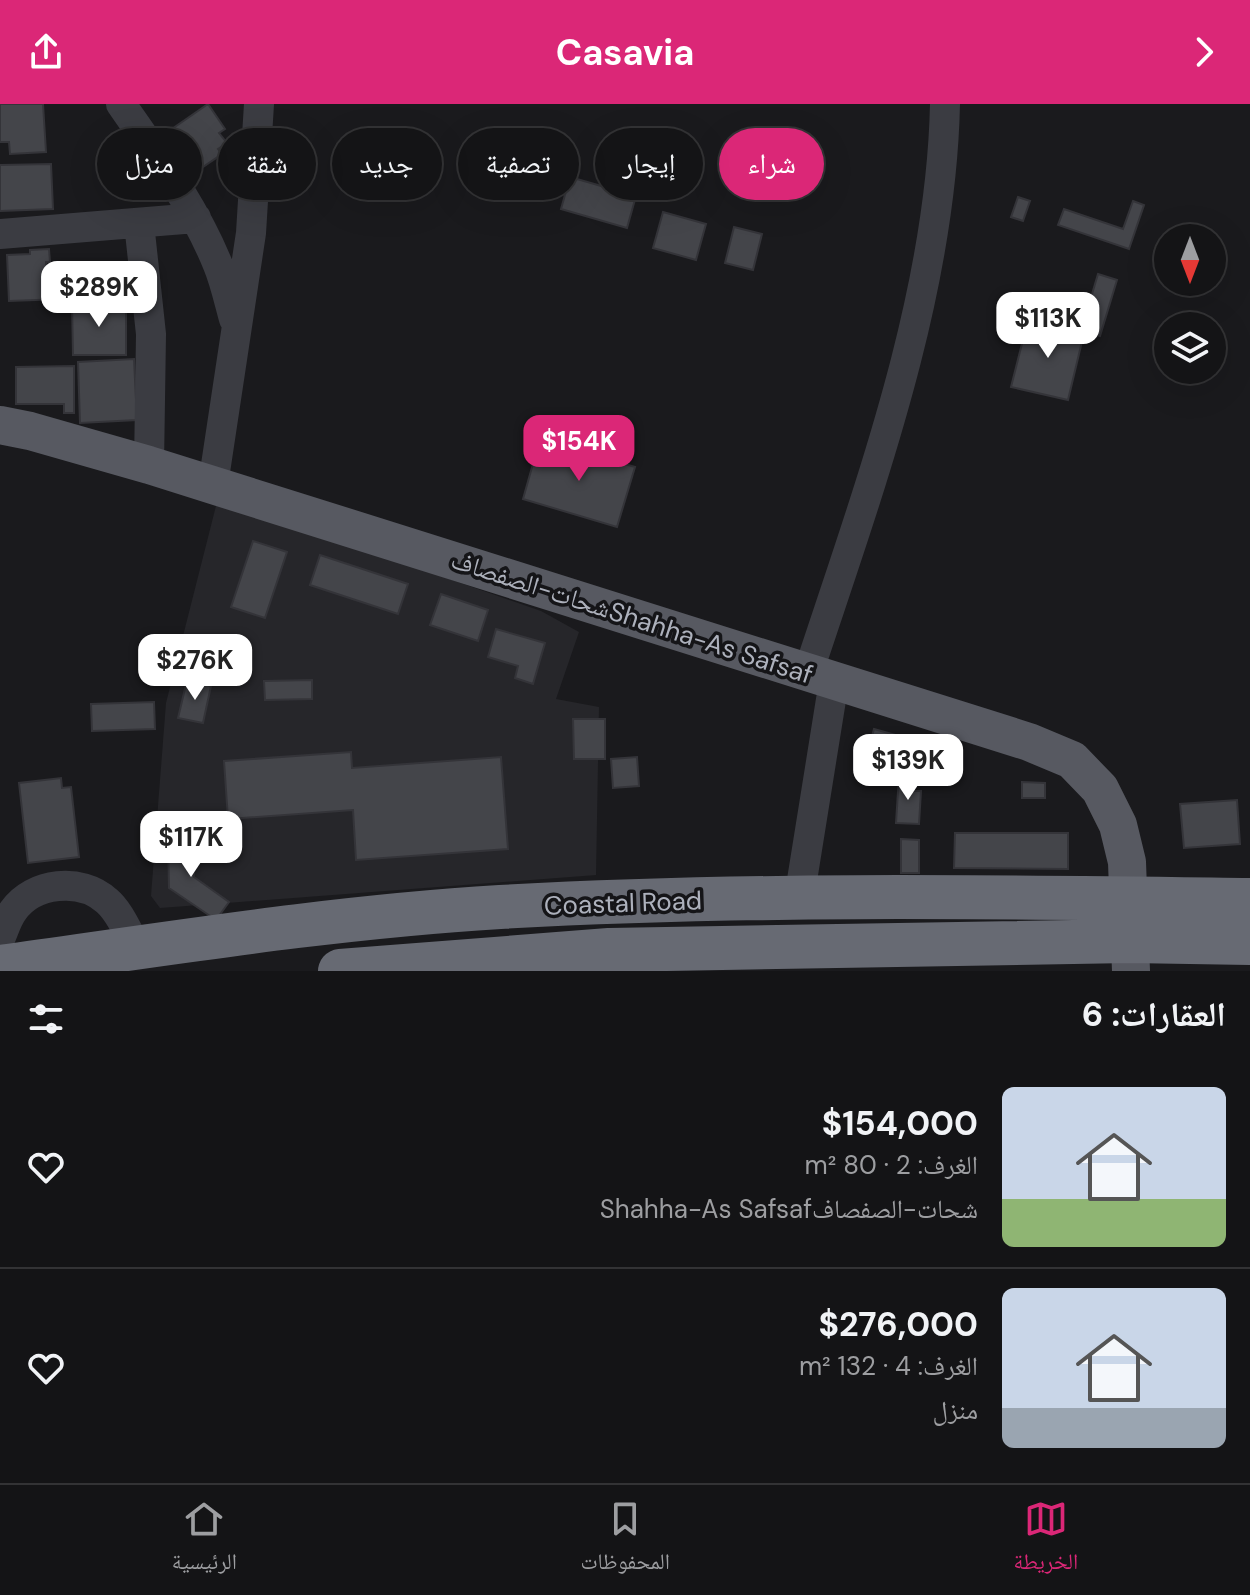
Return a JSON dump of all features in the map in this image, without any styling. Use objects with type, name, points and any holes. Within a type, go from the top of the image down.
[{"type":"highway","name":"Coastal Road","points":[[0,967],[337,923],[498,908],[676,900],[799,899],[1130,937],[1250,943]]},
{"type":"highway","name":"Coastal Road","points":[[340,971],[609,950],[1130,937],[1250,900]]},
{"type":"main road","name":"شحات-الصفصافShahha-As Safsaf","points":[[0,425],[68,441],[213,485],[1029,742],[1072,760],[1100,789],[1118,825],[1127,862],[1130,937]]},
{"type":"street","points":[[121,104],[159,157],[196,218],[218,266],[237,328]]},
{"type":"street","points":[[213,485],[251,233],[259,104]]},
{"type":"street","points":[[799,899],[821,677],[887,431],[925,271],[944,153],[945,104]]},
{"type":"street","points":[[0,234],[196,218]]},
{"type":"street","points":[[139,223],[151,334],[149,465]]},
{"type":"street","points":[[0,939],[12,911],[23,900],[39,889],[71,885],[95,892],[109,902],[137,948]]},
{"type":"shaded area","points":[[218,498],[541,611],[579,632],[556,699],[599,707],[596,875],[160,908],[151,896],[166,703]]},
{"type":"building","points":[[0,104],[43,104],[46,152],[10,154],[9,142],[0,142]]},
{"type":"building","points":[[208,104],[224,128],[218,128],[218,157],[202,168],[202,128],[173,128]]},
{"type":"building","points":[[51,164],[53,209],[0,211],[0,165]]},
{"type":"building","points":[[579,180],[595,184],[595,200],[635,200],[627,228],[561,209],[564,200],[579,200]]},
{"type":"building","points":[[1018,197],[1030,201],[1023,221],[1011,217]]},
{"type":"building","points":[[1133,201],[1144,205],[1129,249],[1058,225],[1064,209],[1123,229]]},
{"type":"building","points":[[663,212],[706,224],[696,260],[653,248]]},
{"type":"building","points":[[734,227],[762,234],[753,270],[725,263]]},
{"type":"building","points":[[49,249],[50,262],[46,262],[46,268],[61,267],[63,299],[9,301],[7,255]]},
{"type":"building","points":[[1098,274],[1117,280],[1100,336],[1081,331]]},
{"type":"building","points":[[126,302],[126,355],[73,355],[72,303]]},
{"type":"building","points":[[1028,320],[1084,333],[1068,400],[1011,387]]},
{"type":"building","points":[[134,359],[137,420],[80,423],[78,362]]},
{"type":"building","points":[[74,366],[74,413],[64,413],[64,404],[16,404],[16,367]]},
{"type":"building","points":[[540,439],[635,467],[617,527],[523,499]]},
{"type":"building","points":[[253,541],[287,552],[265,618],[231,607]]},
{"type":"building","points":[[320,555],[408,584],[398,614],[310,585]]},
{"type":"building","points":[[441,594],[488,610],[478,641],[430,625]]},
{"type":"building","points":[[496,629],[545,643],[533,684],[515,678],[518,666],[488,657]]},
{"type":"building","points":[[187,680],[211,686],[203,723],[178,718]]},
{"type":"building","points":[[312,680],[312,699],[265,700],[264,681]]},
{"type":"building","points":[[154,702],[155,729],[92,731],[91,704]]},
{"type":"building","points":[[573,719],[605,719],[605,759],[574,759]]},
{"type":"building","points":[[874,729],[899,736],[888,775],[863,768]]},
{"type":"building","points":[[351,752],[352,768],[501,757],[508,849],[356,860],[353,810],[228,819],[224,761]]},
{"type":"building","points":[[637,757],[639,786],[613,788],[611,759]]},
{"type":"building","points":[[899,776],[913,777],[912,791],[921,791],[919,824],[896,823]]},
{"type":"building","points":[[61,778],[62,788],[71,787],[79,857],[28,863],[19,783]]},
{"type":"building","points":[[1022,782],[1045,783],[1045,798],[1022,798]]},
{"type":"building","points":[[1237,800],[1240,844],[1184,848],[1180,804]]},
{"type":"building","points":[[955,833],[1068,833],[1068,869],[954,868]]},
{"type":"building","points":[[193,838],[194,877],[229,902],[216,920],[169,888],[168,839]]},
{"type":"building","points":[[901,839],[919,840],[919,873],[901,873]]}]
